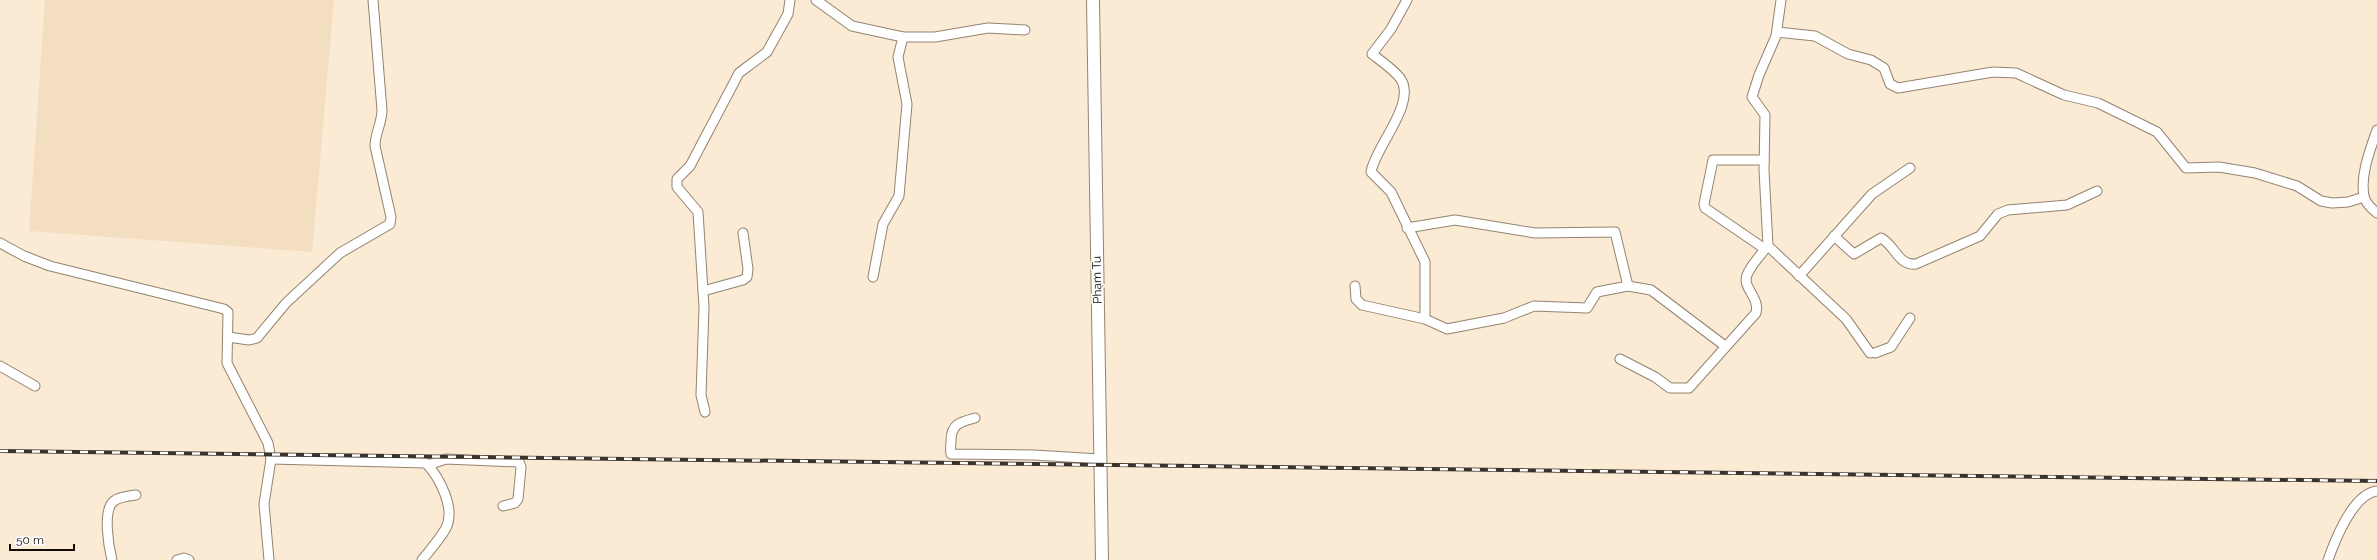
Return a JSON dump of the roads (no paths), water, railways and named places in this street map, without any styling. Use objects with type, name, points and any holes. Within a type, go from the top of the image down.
[{"type":"street","points":[[228,336],[249,340],[257,338],[286,303],[340,253],[390,224],[391,217],[375,146],[375,140],[382,120],[382,110],[373,0]]},
{"type":"street","points":[[705,412],[701,395],[704,316],[698,212],[675,183],[690,166],[739,73],[767,52],[788,14],[790,0]]},
{"type":"street","points":[[816,0],[852,26],[902,38],[935,37],[988,28],[1025,30]]},
{"type":"street","name":"Phạm Tu","points":[[1093,0],[1102,560]]},
{"type":"street","points":[[1406,0],[1391,29],[1372,54],[1399,77],[1404,85],[1404,96],[1401,109],[1371,172],[1391,192],[1407,228],[1425,262],[1426,319]]},
{"type":"street","points":[[1620,359],[1655,377],[1670,388],[1689,388],[1725,346],[1756,314],[1757,301],[1747,286],[1746,280],[1747,274],[1766,248],[1764,160],[1765,115],[1752,96],[1777,32],[1781,0]]},
{"type":"street","points":[[1777,32],[1815,36],[1848,54],[1871,60],[1884,68],[1890,84],[1898,88],[1993,72],[2016,73],[2064,96],[2098,103],[2157,132],[2186,168],[2219,167],[2254,173],[2297,186],[2321,201],[2332,203],[2348,202],[2364,197]]},
{"type":"street","points":[[873,277],[883,224],[899,196],[907,104],[898,57],[902,38]]},
{"type":"street","points":[[2377,130],[2369,153],[2364,185],[2364,197],[2377,213]]},
{"type":"street","points":[[1764,160],[1713,160],[1704,204],[1705,208],[1766,248],[1799,276],[1846,319],[1873,353],[1891,347],[1910,318]]},
{"type":"street","points":[[1799,276],[1872,194],[1910,168]]},
{"type":"street","points":[[1834,236],[1854,254],[1881,238],[1902,261],[1907,264],[1916,264],[1980,236],[1998,214],[2008,210],[2067,205],[2097,191]]},
{"type":"street","points":[[1407,228],[1455,220],[1535,233],[1615,232],[1628,286]]},
{"type":"street","points":[[703,291],[743,280],[747,277],[748,269],[743,233]]},
{"type":"street","points":[[1,247],[50,266],[224,309],[230,316],[227,356],[229,369],[268,443],[271,459],[264,504],[269,560]]},
{"type":"street","points":[[1355,286],[1356,299],[1362,305],[1426,319],[1447,329],[1504,318],[1534,306],[1587,308],[1597,292],[1628,286],[1658,293],[1725,346]]},
{"type":"street","points":[[0,366],[35,386]]},
{"type":"street","points":[[975,418],[959,422],[953,427],[951,434],[951,454],[1034,455],[1100,459]]},
{"type":"street","points":[[271,459],[422,462],[428,465],[442,488],[449,511],[449,520],[446,528],[422,560]]},
{"type":"street","points":[[428,465],[446,459],[518,462],[521,467],[518,498],[515,504],[503,506]]},
{"type":"street","points":[[2328,560],[2338,533],[2349,516],[2360,501],[2371,492],[2377,491]]},
{"type":"street","points":[[112,560],[107,529],[110,506],[113,501],[119,498],[136,495]]},
{"type":"street","points":[[178,560],[184,558],[189,560]]},
{"type":"railway","points":[[0,451],[2377,481]]}]
